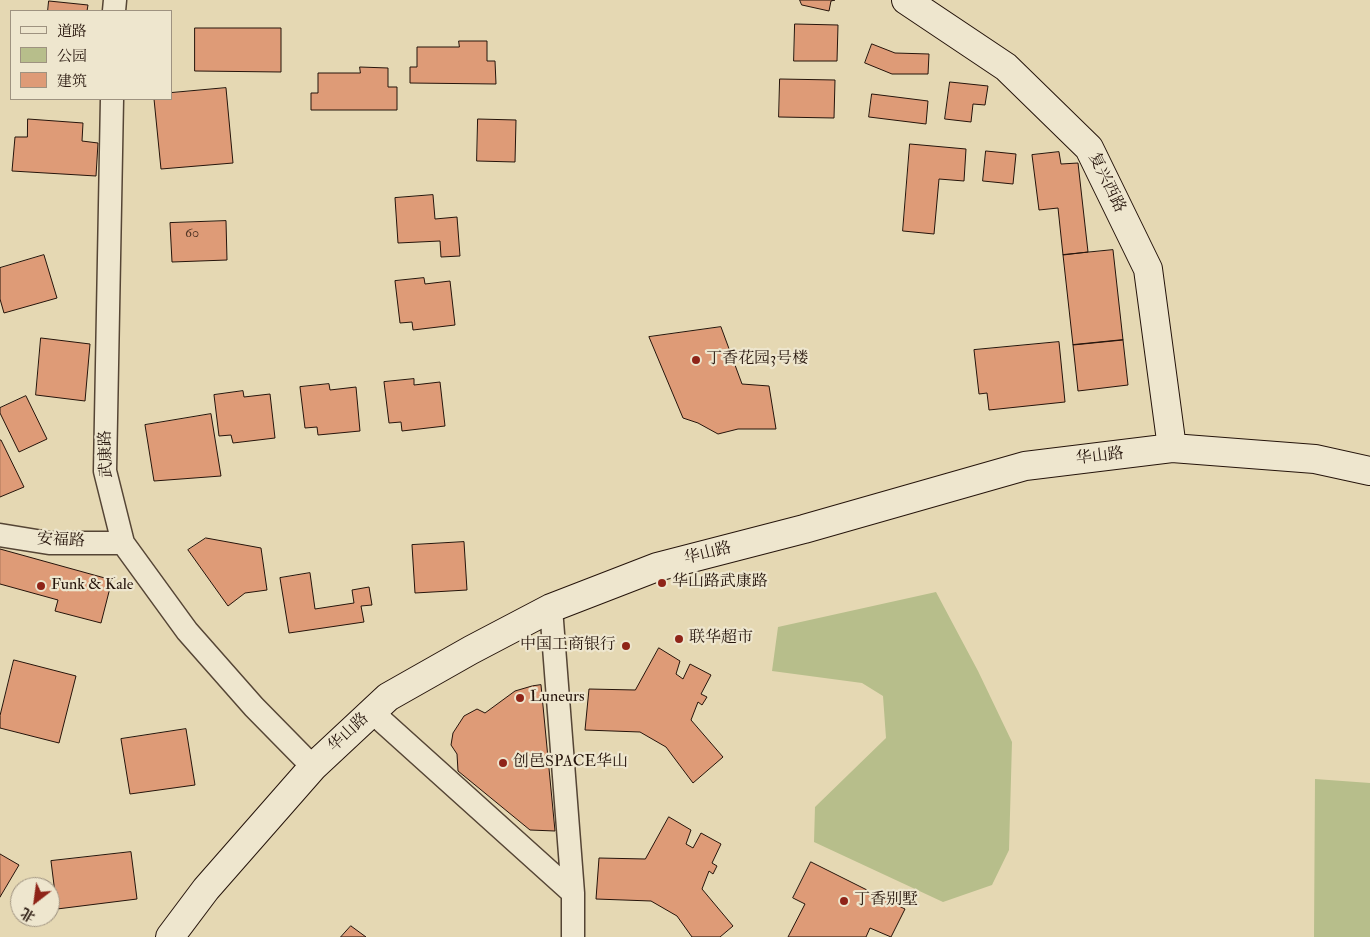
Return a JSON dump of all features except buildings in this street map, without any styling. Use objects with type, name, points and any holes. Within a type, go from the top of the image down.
[{"type":"main road","name":"复兴西路","points":[[906,0],[1006,68],[1089,148],[1148,269],[1172,448]]},
{"type":"main road","name":"华山路","points":[[170,937],[206,889],[313,767],[388,697],[551,608],[657,567],[804,529],[1025,466],[1172,448],[1315,459],[1370,471]]},
{"type":"street","name":"武康路","points":[[112,100],[105,471],[123,544],[187,631],[254,706],[313,767]]},
{"type":"street","name":"安福路","points":[[0,535],[49,543],[123,544]]},
{"type":"street","points":[[551,608],[573,893],[573,937]]},
{"type":"street","points":[[372,712],[573,893]]},
{"type":"green space","points":[[936,592],[978,671],[1012,742],[1009,850],[992,885],[943,902],[814,842],[815,807],[886,738],[883,696],[862,683],[772,671],[778,627]]},
{"type":"green space","points":[[1315,779],[1370,783],[1370,937],[1314,937]]},
{"type":"place","name":"丁香花园3号楼","points":[[696,360]]},
{"type":"place","name":"华山路武康路","points":[[662,583]]},
{"type":"place","name":"Funk & Kale","points":[[41,586]]},
{"type":"place","name":"联华超市","points":[[679,639]]},
{"type":"place","name":"中国工商银行","points":[[626,646]]},
{"type":"place","name":"Luneurs","points":[[520,698]]},
{"type":"place","name":"创邑SPACE华山","points":[[503,763]]},
{"type":"place","name":"丁香别墅","points":[[844,901]]}]
